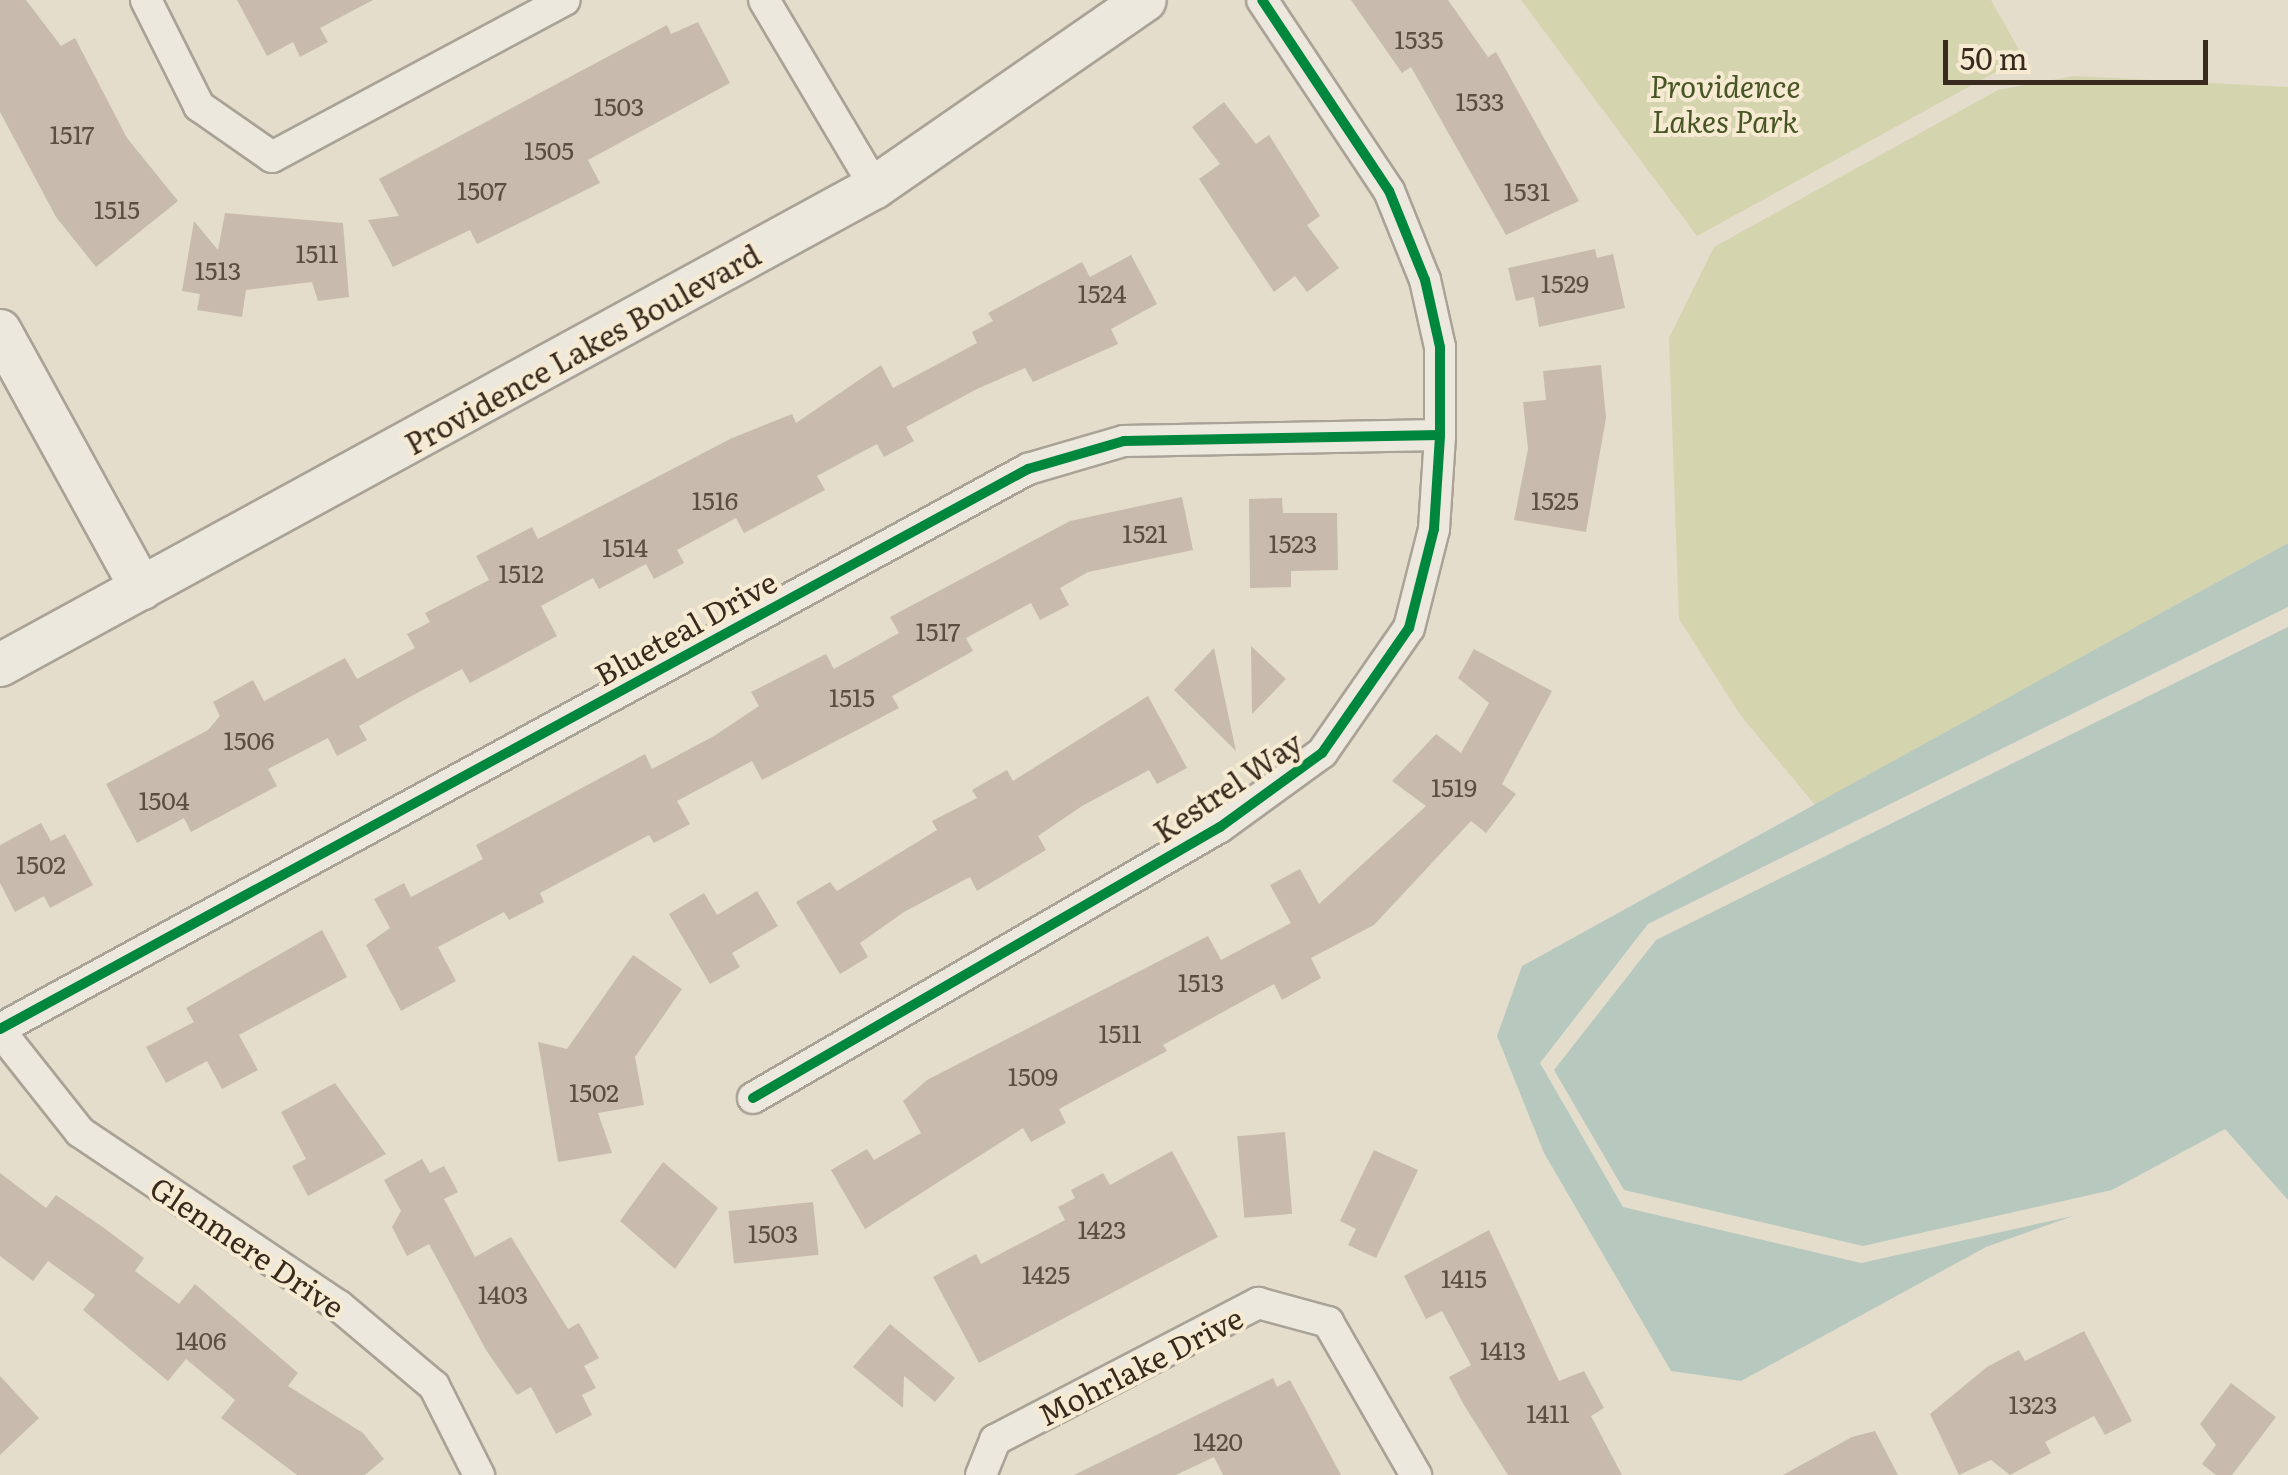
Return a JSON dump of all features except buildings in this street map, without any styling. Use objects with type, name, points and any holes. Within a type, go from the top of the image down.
[{"type":"street","points":[[146,0],[199,106],[272,157],[565,0]]},
{"type":"street","points":[[764,0],[875,186]]},
{"type":"street","name":"Providence Lakes Boulevard","points":[[0,665],[875,186],[1144,0]]},
{"type":"street","name":"Kestrel Way","points":[[753,1098],[1220,827],[1322,754],[1409,628],[1434,529],[1440,348],[1418,262],[1389,191],[1262,0]]},
{"type":"street","points":[[0,331],[142,589]]},
{"type":"street","name":"Blueteal Drive","points":[[0,1030],[1028,469],[1124,440],[1440,434]]},
{"type":"street","name":"Glenmere Drive","points":[[0,1030],[80,1132],[339,1306],[434,1386],[479,1475]]},
{"type":"street","name":"Mohrlake Drive","points":[[981,1475],[995,1440],[1258,1303],[1328,1322],[1416,1475]]},
{"type":"green space","name":"Providence Lakes Park","points":[[1521,0],[1991,0],[2023,57],[1697,236]]},
{"type":"green space","points":[[2074,76],[2288,87],[2288,543],[1815,805],[1741,716],[1679,619],[1669,338],[1714,247],[1998,90]]},
{"type":"shaded area","points":[[2288,543],[2288,607],[1648,924],[1540,1063],[1623,1207],[1861,1263],[2073,1216],[1986,1247],[1741,1381],[1671,1371],[1544,1153],[1497,1036],[1522,966]]},
{"type":"shaded area","points":[[2288,627],[2288,1200],[2225,1129],[2112,1190],[1863,1246],[1624,1190],[1554,1070],[1656,940]]},
{"type":"cycle path","points":[[753,1098],[1220,827],[1322,753],[1409,628],[1434,529],[1440,435],[1440,347],[1425,280],[1389,191],[1262,0]]},
{"type":"cycle path","points":[[0,1029],[1028,469],[1124,441],[1440,435]]}]
